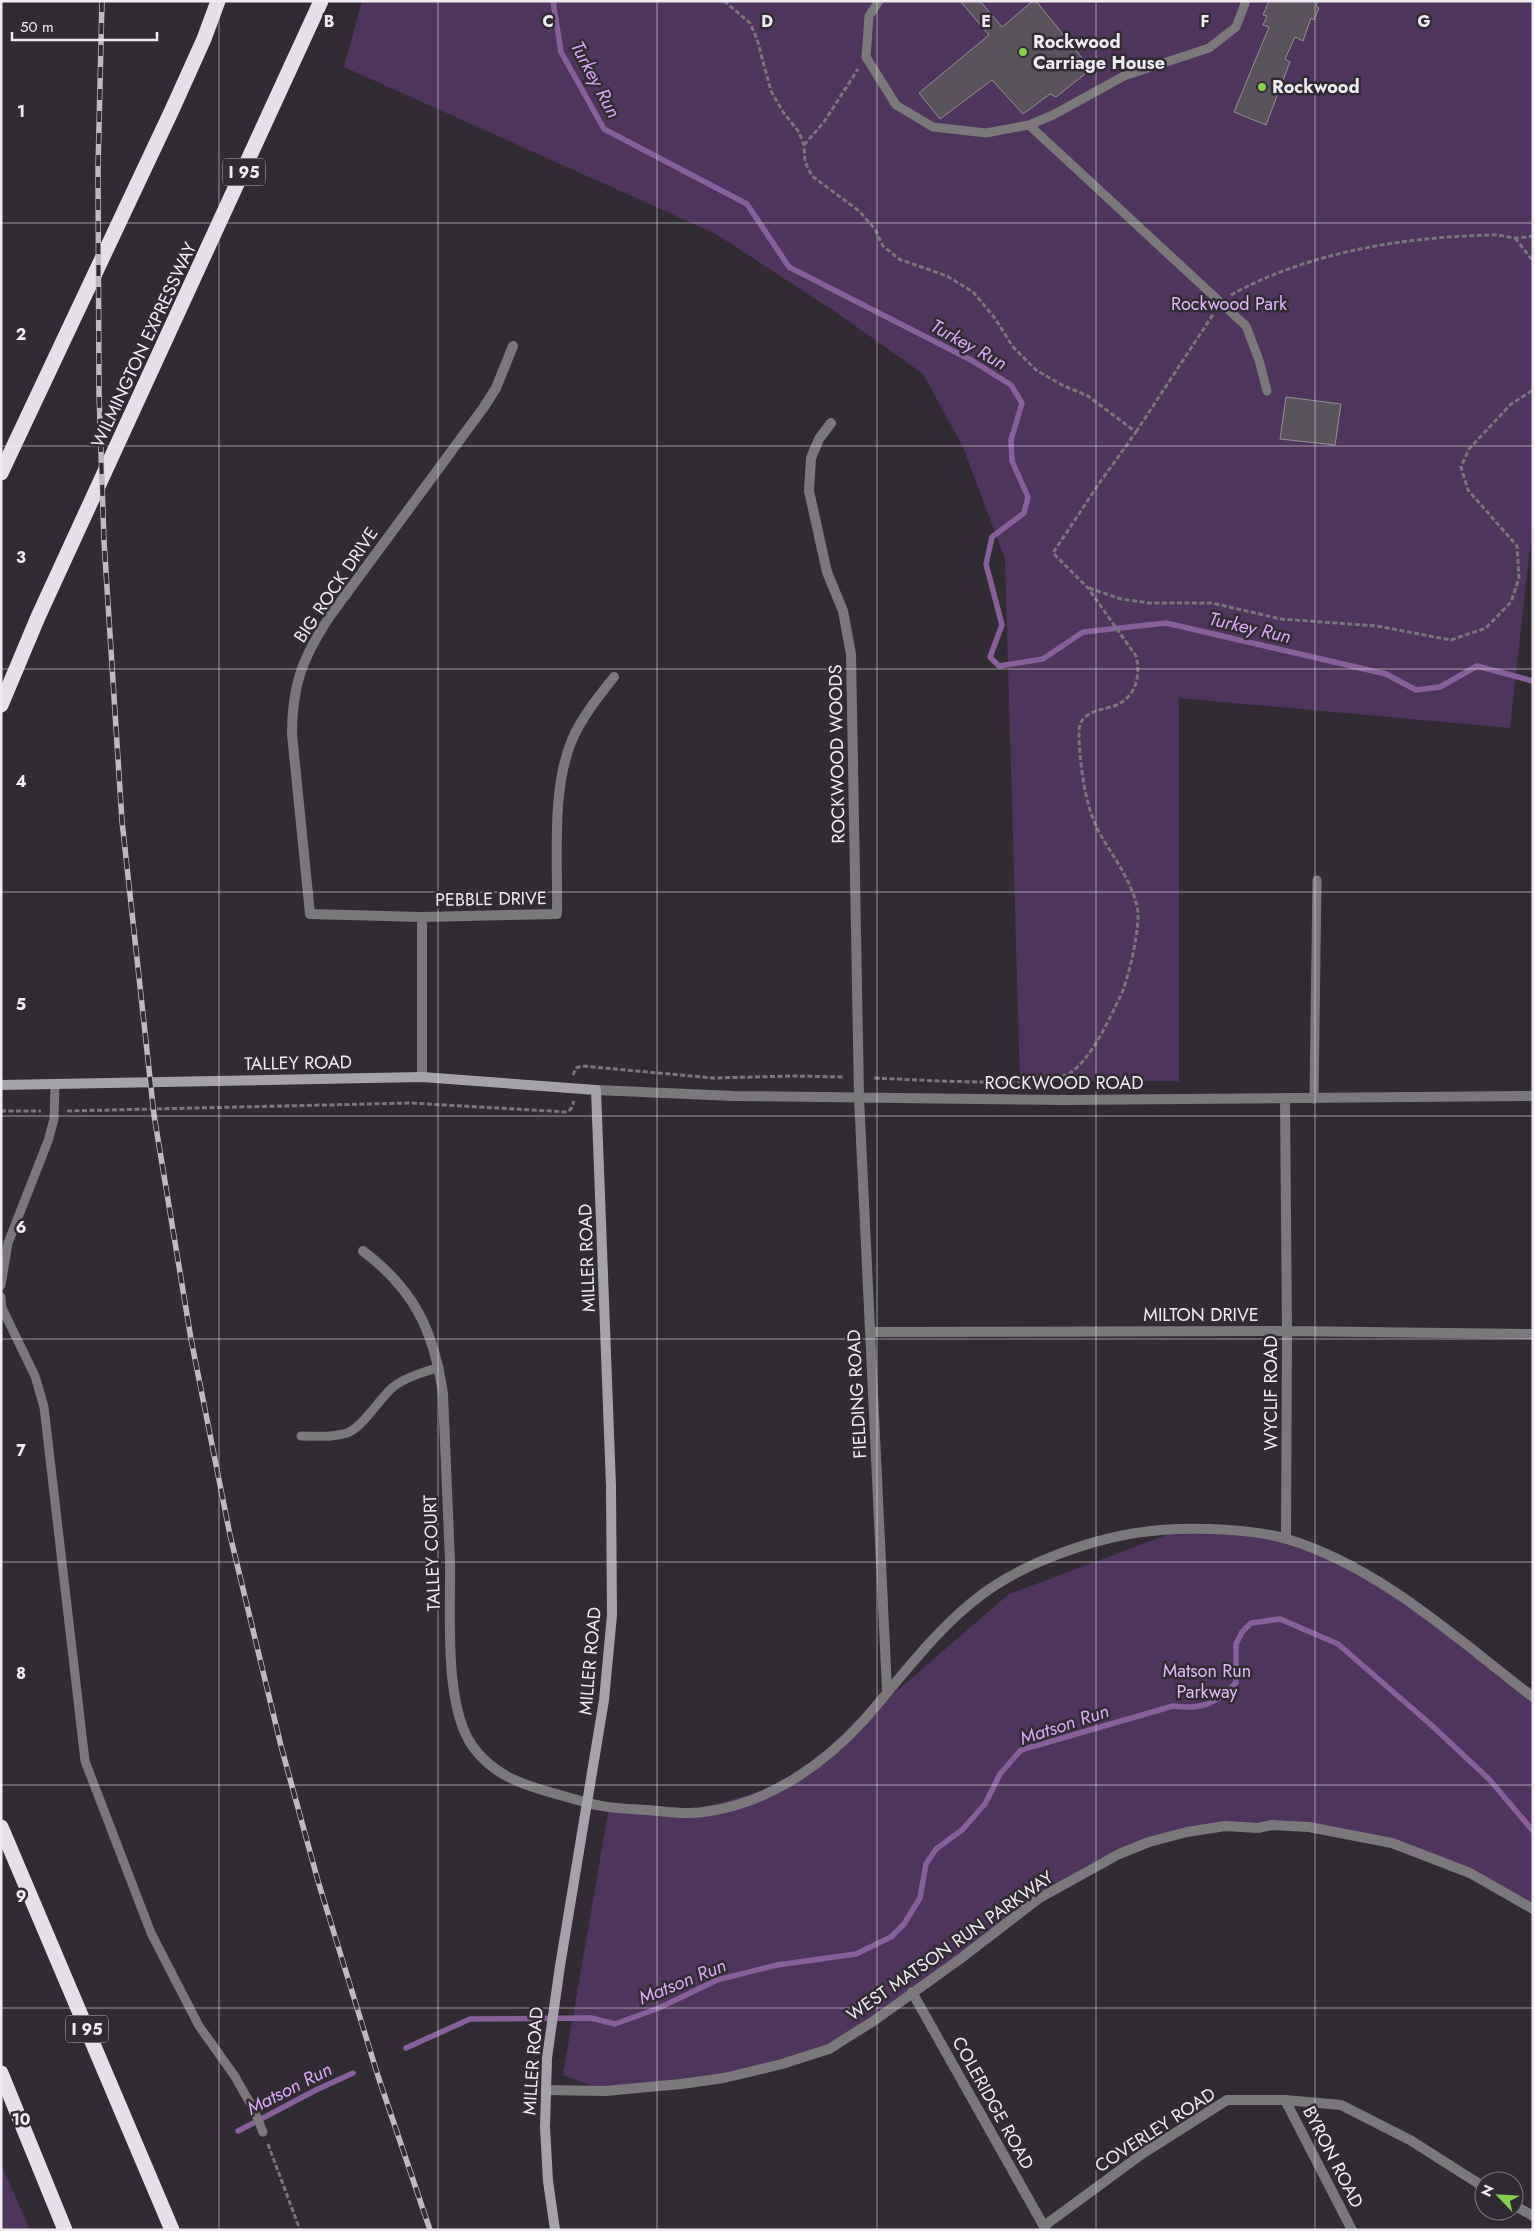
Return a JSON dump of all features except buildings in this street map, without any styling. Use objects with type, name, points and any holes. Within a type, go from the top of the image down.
[{"type":"highway","points":[[1,473],[172,110],[204,39],[218,1]]},
{"type":"highway","name":"WILMINGTON EXPRESSWAY","points":[[1,705],[38,617],[166,343],[321,1]]},
{"type":"highway","name":"I 95","points":[[1,1827],[172,2230]]},
{"type":"highway","points":[[1,2073],[65,2230]]},
{"type":"street","name":"BIG ROCK DRIVE","points":[[422,917],[310,914],[292,734],[292,707],[296,681],[315,639],[330,616],[484,407],[496,388],[513,346]]},
{"type":"street","name":"ROCKWOOD WOODS","points":[[831,422],[819,439],[811,458],[808,474],[809,491],[827,572],[846,625],[851,654],[859,1097]]},
{"type":"street","name":"PEBBLE DRIVE","points":[[422,1077],[422,917],[557,914],[559,797],[564,766],[572,740],[583,719],[614,677]]},
{"type":"street","name":"TALLEY ROAD","points":[[1,1085],[422,1077],[596,1090]]},
{"type":"street","name":"ROCKWOOD ROAD","points":[[596,1090],[734,1096],[1066,1100],[1533,1096]]},
{"type":"street","name":"MILLER ROAD","points":[[555,2230],[548,2181],[545,2127],[553,2007],[604,1700],[612,1615],[611,1476],[596,1090]]},
{"type":"street","name":"FIELDING ROAD","points":[[859,1097],[887,1690]]},
{"type":"street","name":"WYCLIF ROAD","points":[[1285,1098],[1286,1538]]},
{"type":"street","name":"TALLEY COURT","points":[[363,1251],[391,1275],[416,1306],[426,1325],[439,1366],[443,1394],[452,1667],[459,1714],[472,1746],[499,1771],[514,1781],[532,1788],[609,1807],[684,1813],[710,1811],[737,1805],[784,1785],[822,1760],[864,1720],[887,1690],[946,1625],[974,1600],[1038,1560],[1101,1542],[1159,1530],[1230,1532],[1286,1538],[1356,1568],[1427,1616],[1533,1697]]},
{"type":"street","name":"MILTON DRIVE","points":[[870,1332],[1287,1331],[1533,1334]]},
{"type":"street","name":"WEST MATSON RUN PARKWAY","points":[[546,2090],[605,2091],[724,2078],[782,2064],[829,2049],[875,2020],[960,1959],[1038,1899],[1119,1854],[1149,1842],[1225,1826],[1258,1828],[1272,1825],[1309,1827],[1392,1843],[1470,1874],[1533,1909]]},
{"type":"street","name":"COLERIDGE ROAD","points":[[912,1992],[1045,2228]]},
{"type":"street","name":"COVERLEY ROAD","points":[[1045,2228],[1142,2154],[1227,2100],[1285,2100],[1341,2105],[1410,2140],[1474,2180]]},
{"type":"street","name":"BYRON ROAD","points":[[1285,2100],[1352,2230]]},
{"type":"lane","points":[[879,1],[869,16],[866,57],[896,105],[933,127],[986,133],[1029,125],[1124,76],[1209,48],[1236,27],[1246,1]]},
{"type":"lane","points":[[1029,125],[1246,326],[1259,360],[1266,391]]},
{"type":"lane","points":[[1314,1099],[1317,880]]},
{"type":"lane","points":[[1,1284],[8,1243],[48,1141],[54,1119],[55,1084]]},
{"type":"lane","points":[[1,1297],[2,1308],[13,1335],[35,1376],[44,1406],[85,1761],[151,1932],[199,2026],[234,2075],[253,2108],[263,2132]]},
{"type":"lane","points":[[301,1436],[332,1436],[348,1432],[358,1425],[395,1386],[414,1375],[439,1366]]},
{"type":"path","points":[[724,1],[750,23],[757,39],[771,90],[783,112],[799,132],[804,145],[806,162],[812,176],[859,211],[875,229],[883,246],[899,259],[947,276],[973,292],[994,317],[1013,347],[1036,370],[1062,385],[1088,396],[1136,432]]},
{"type":"path","points":[[804,145],[824,122],[866,57]]},
{"type":"path","points":[[1071,1072],[1087,1054],[1124,990],[1133,950],[1138,909],[1132,888],[1099,832],[1089,809],[1079,738],[1080,724],[1087,716],[1100,708],[1115,706],[1130,694],[1136,686],[1139,670],[1136,656],[1088,588],[1053,553],[1136,432],[1214,313],[1219,301],[1251,283],[1324,258],[1401,242],[1494,234],[1515,238],[1533,236]]},
{"type":"path","points":[[1515,238],[1533,261]]},
{"type":"path","points":[[1088,588],[1121,599],[1140,602],[1212,603],[1281,619],[1377,626],[1451,640],[1486,628],[1511,602],[1519,578],[1517,546],[1468,490],[1461,467],[1469,448],[1511,404],[1533,390]]},
{"type":"path","points":[[263,2132],[300,2230]]},
{"type":"green space","name":"Rockwood Park","points":[[362,1],[1533,1],[1533,521],[1510,728],[1179,698],[1179,1081],[1020,1081],[1005,559],[963,447],[923,374],[840,315],[716,234],[344,67]]},
{"type":"green space","name":"Matson Run Parkway","points":[[1180,1530],[1286,1539],[1390,1590],[1533,1697],[1533,1911],[1431,1857],[1341,1833],[1272,1825],[1187,1832],[1119,1854],[1038,1899],[829,2049],[724,2078],[605,2091],[563,2075],[609,1807],[684,1813],[784,1785],[863,1720],[1009,1594]]},
{"type":"green space","points":[[1,2164],[30,2230],[1,2230]]},
{"type":"waterway","name":"Turkey Run","points":[[553,1],[561,52],[604,129],[747,204],[789,267],[971,360],[1011,385],[1022,403],[1011,440],[1012,461],[1028,497],[1024,513],[992,537],[986,564],[1002,625],[990,657],[999,666],[1043,659],[1083,632],[1166,623],[1386,674],[1416,690],[1440,687],[1477,666],[1533,681]]},
{"type":"waterway","name":"Matson Run","points":[[406,2048],[470,2019],[591,2018],[615,2024],[659,2008],[717,1980],[777,1965],[856,1954],[891,1937],[904,1924],[920,1898],[926,1864],[936,1849],[962,1830],[985,1804],[1000,1774],[1021,1750],[1173,1706],[1192,1707],[1215,1701],[1236,1683],[1236,1644],[1242,1632],[1251,1623],[1280,1619],[1338,1644],[1429,1723],[1489,1779],[1533,1831]]},
{"type":"waterway","name":"Matson Run","points":[[238,2131],[353,2073]]},
{"type":"railway","points":[[102,1],[98,169],[99,393],[104,541],[122,821],[154,1115],[191,1339],[230,1535],[281,1746],[318,1881],[378,2076],[430,2230]]},
{"type":"place","name":"Rockwood Carriage House","points":[[1023,52]]},
{"type":"place","name":"Rockwood","points":[[1262,87]]}]
